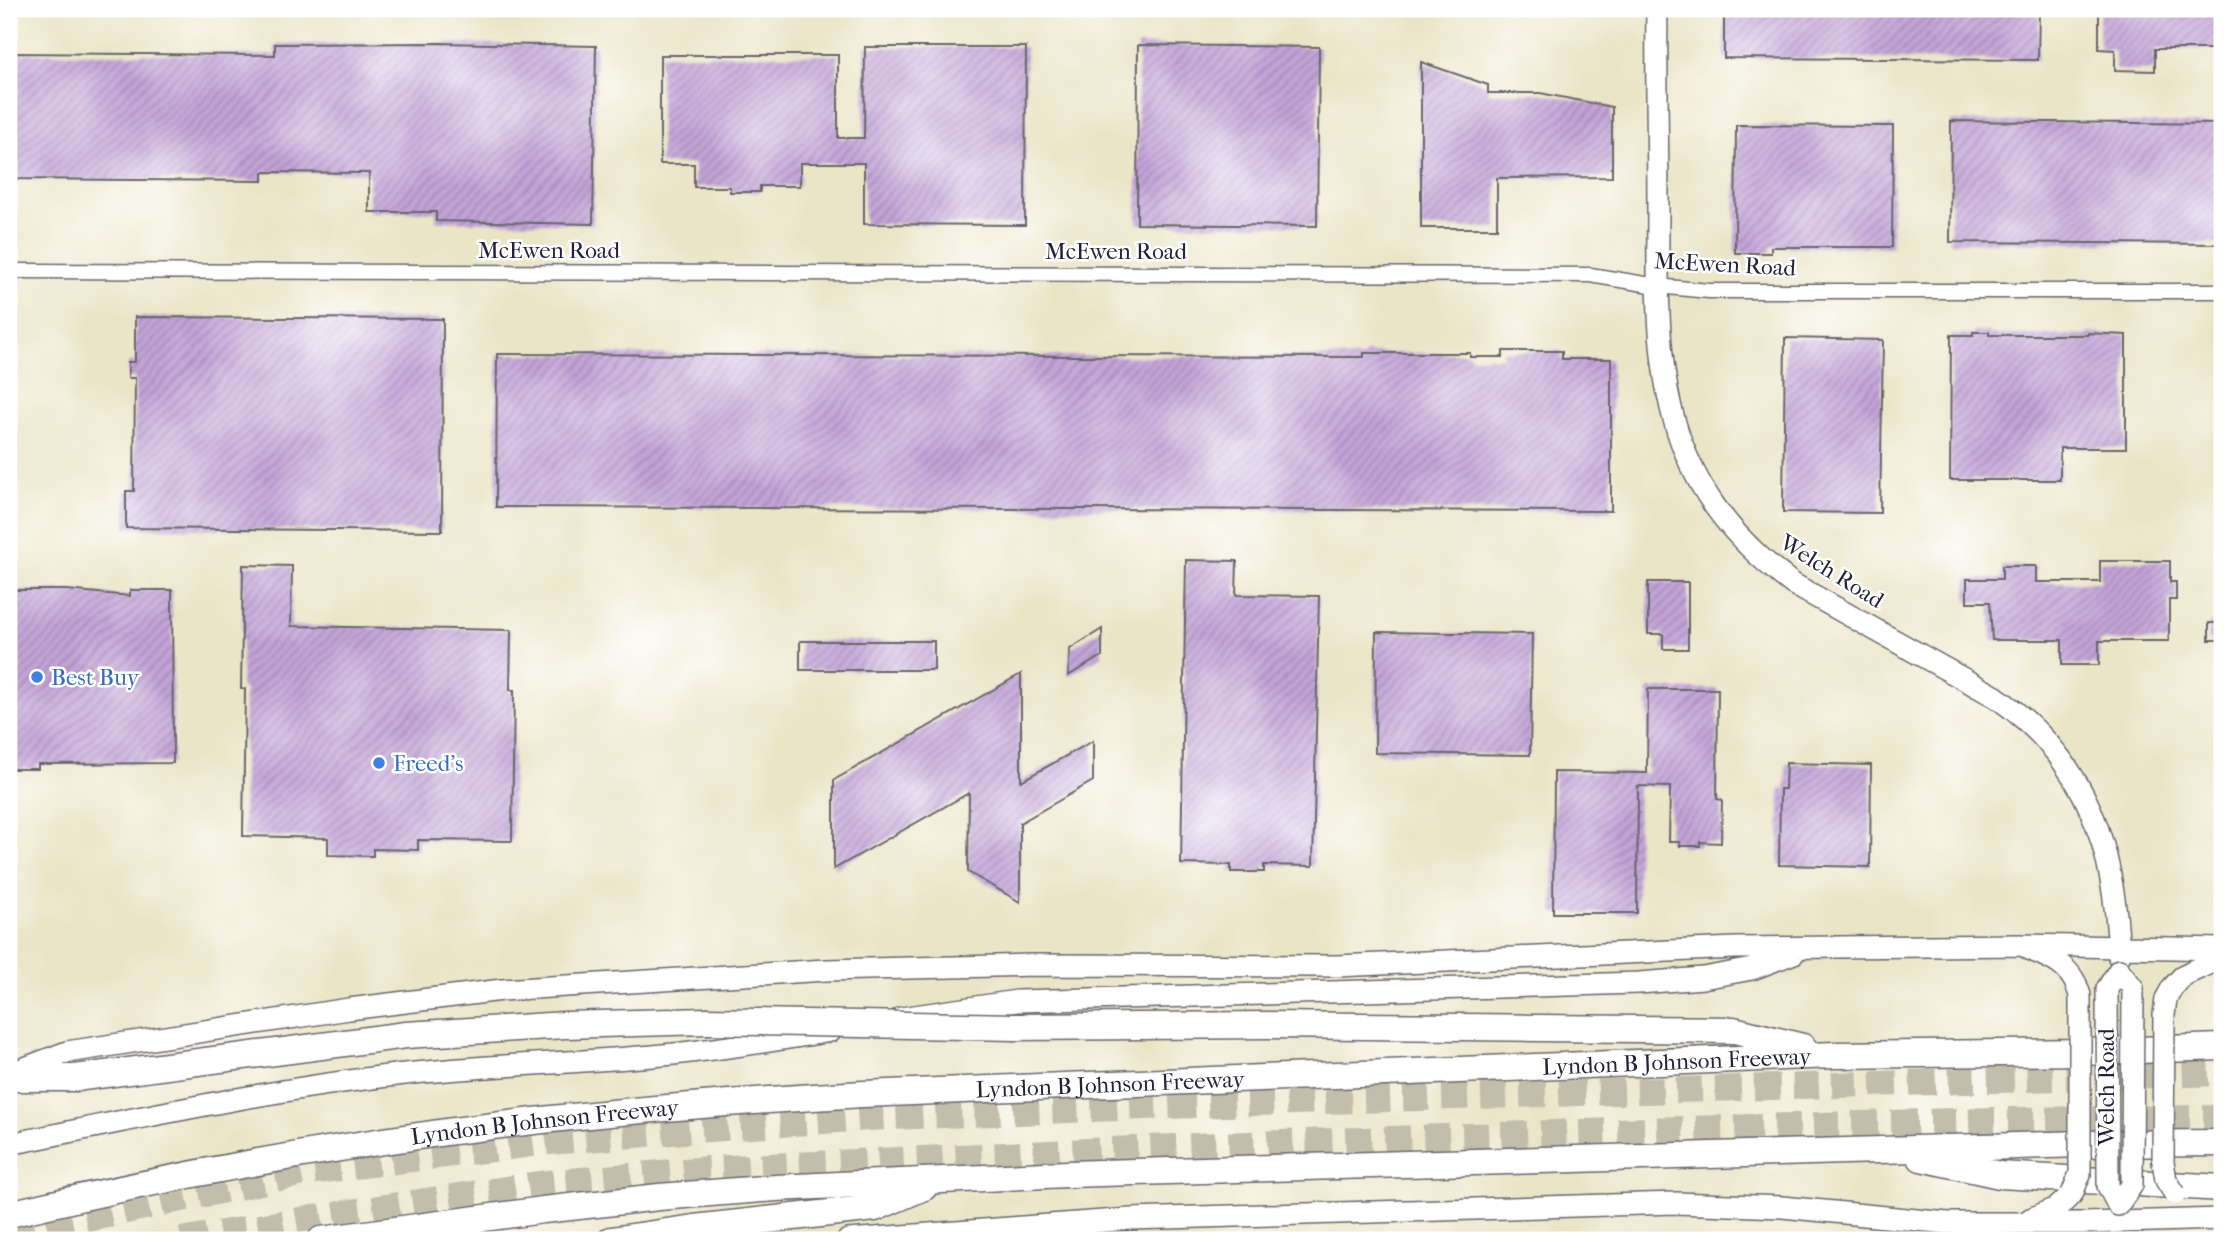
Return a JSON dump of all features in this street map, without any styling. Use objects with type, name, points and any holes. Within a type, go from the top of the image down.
[{"type":"highway","points":[[9,1076],[75,1079],[407,1035],[565,1025],[707,1021],[1016,1027],[1267,1025],[1734,1030],[1835,1055]]},
{"type":"highway","name":"Lyndon B Johnson Freeway","points":[[9,1214],[117,1189],[304,1153],[549,1119],[710,1103],[863,1094],[1835,1055],[2083,1052],[2222,1047]]},
{"type":"highway","points":[[321,1240],[659,1197],[776,1188],[1067,1174],[1878,1149],[2222,1143]]},
{"type":"highway","points":[[1878,1149],[2000,1175],[2222,1188]]},
{"type":"highway","points":[[611,1240],[875,1208],[939,1181]]},
{"type":"main road","name":"Welch Road","points":[[1657,9],[1657,286],[1662,368],[1669,404],[1684,449],[1702,486],[1720,514],[1748,548],[1793,584],[1975,684],[2017,711],[2053,749],[2086,798],[2105,846],[2116,904],[2119,970],[2107,989],[2108,1186],[2118,1223]]},
{"type":"main road","points":[[2000,1224],[2037,1218],[2057,1208],[2072,1194],[2080,1174],[2080,995],[2070,972],[2056,961],[2018,945]]},
{"type":"main road","points":[[9,1076],[67,1052],[349,1009],[502,990],[825,970],[1034,965],[1337,966],[1735,948],[2018,945],[2222,949]]},
{"type":"main road","points":[[9,1144],[232,1099],[317,1085],[407,1074],[736,1047],[937,1011],[1017,1001],[1639,983],[1703,978],[1752,969],[1806,948]]},
{"type":"main road","points":[[2212,1219],[2175,1194],[2166,1180],[2163,1163],[2164,1014],[2166,999],[2184,975],[2222,958]]},
{"type":"main road","points":[[848,1240],[1131,1219],[1662,1203],[1782,1207],[1903,1220],[2000,1224],[2212,1219]]},
{"type":"street","name":"McEwen Road","points":[[9,271],[1590,275],[1709,291],[2222,291]]},
{"type":"building","points":[[1724,9],[2039,9],[2038,60],[1724,58]]},
{"type":"building","points":[[2099,9],[2222,9],[2222,49],[2155,49],[2155,71],[2115,70],[2115,50],[2099,49]]},
{"type":"building","points":[[275,44],[596,46],[593,224],[436,221],[436,212],[369,212],[369,173],[263,172],[263,181],[9,179],[9,53],[275,55]]},
{"type":"building","points":[[1138,45],[1319,47],[1317,226],[1137,224]]},
{"type":"building","points":[[865,47],[1026,47],[1025,225],[864,224],[864,163],[800,163],[800,186],[760,186],[760,192],[730,192],[730,187],[694,187],[694,164],[660,164],[660,55],[838,55],[838,138],[864,138]]},
{"type":"building","points":[[1421,62],[1488,85],[1488,93],[1540,93],[1612,107],[1612,177],[1497,178],[1497,228],[1421,228]]},
{"type":"building","points":[[1951,121],[2222,124],[2222,244],[1950,242]]},
{"type":"building","points":[[1736,125],[1893,126],[1892,247],[1771,247],[1771,253],[1735,253]]},
{"type":"building","points":[[135,317],[443,319],[442,531],[126,528],[126,491],[134,491],[135,378],[128,378],[128,362],[135,362]]},
{"type":"building","points":[[1973,332],[1989,332],[1989,335],[2126,335],[2126,448],[2060,448],[2060,480],[1950,480],[1951,335],[1973,335]]},
{"type":"building","points":[[1785,338],[1883,340],[1880,513],[1783,512]]},
{"type":"building","points":[[1503,351],[1562,351],[1562,359],[1611,359],[1611,511],[496,507],[497,354],[1364,357],[1364,353],[1470,353],[1470,357],[1503,357]]},
{"type":"building","points":[[1186,560],[1237,561],[1236,595],[1319,596],[1313,866],[1264,865],[1264,872],[1231,872],[1231,865],[1181,864]]},
{"type":"building","points":[[2100,561],[2170,561],[2170,582],[2176,582],[2176,600],[2169,600],[2169,641],[2099,641],[2099,665],[2062,665],[2062,640],[1992,640],[1990,602],[1967,602],[1967,579],[2002,579],[2002,566],[2036,566],[2036,582],[2100,582]]},
{"type":"building","name":"Freed's","points":[[243,565],[292,566],[291,626],[511,630],[510,690],[514,690],[512,841],[418,840],[418,850],[373,849],[373,856],[328,855],[328,838],[243,836]]},
{"type":"building","points":[[1648,582],[1688,582],[1688,649],[1663,649],[1663,634],[1648,634]]},
{"type":"building","points":[[9,590],[66,590],[130,596],[130,590],[172,590],[173,763],[38,764],[38,769],[9,769]]},
{"type":"building","points":[[2209,623],[2222,623],[2222,640],[2209,640]]},
{"type":"building","points":[[1102,629],[1102,656],[1068,676],[1070,649]]},
{"type":"building","points":[[1376,632],[1532,634],[1530,755],[1375,753]]},
{"type":"building","points":[[800,641],[934,641],[934,670],[800,670]]},
{"type":"building","points":[[1021,674],[1021,781],[1093,741],[1093,781],[1020,823],[1020,902],[968,872],[969,793],[834,869],[834,780]]},
{"type":"building","points":[[1648,689],[1718,689],[1717,799],[1722,800],[1721,843],[1700,842],[1700,846],[1680,846],[1680,842],[1669,842],[1670,787],[1638,786],[1637,913],[1553,913],[1554,772],[1647,773]]},
{"type":"building","points":[[1786,763],[1871,765],[1870,867],[1779,865],[1780,789],[1785,789]]},
{"type":"tunnel","points":[[9,1236],[308,1172],[549,1142],[709,1129],[867,1118],[1195,1105],[2222,1073]]},
{"type":"tunnel","points":[[181,1240],[546,1183],[708,1169],[1195,1146],[1583,1132],[1994,1120],[2222,1118]]},
{"type":"place","name":"Best Buy","points":[[37,677]]},
{"type":"place","name":"Freed's","points":[[379,763]]}]
